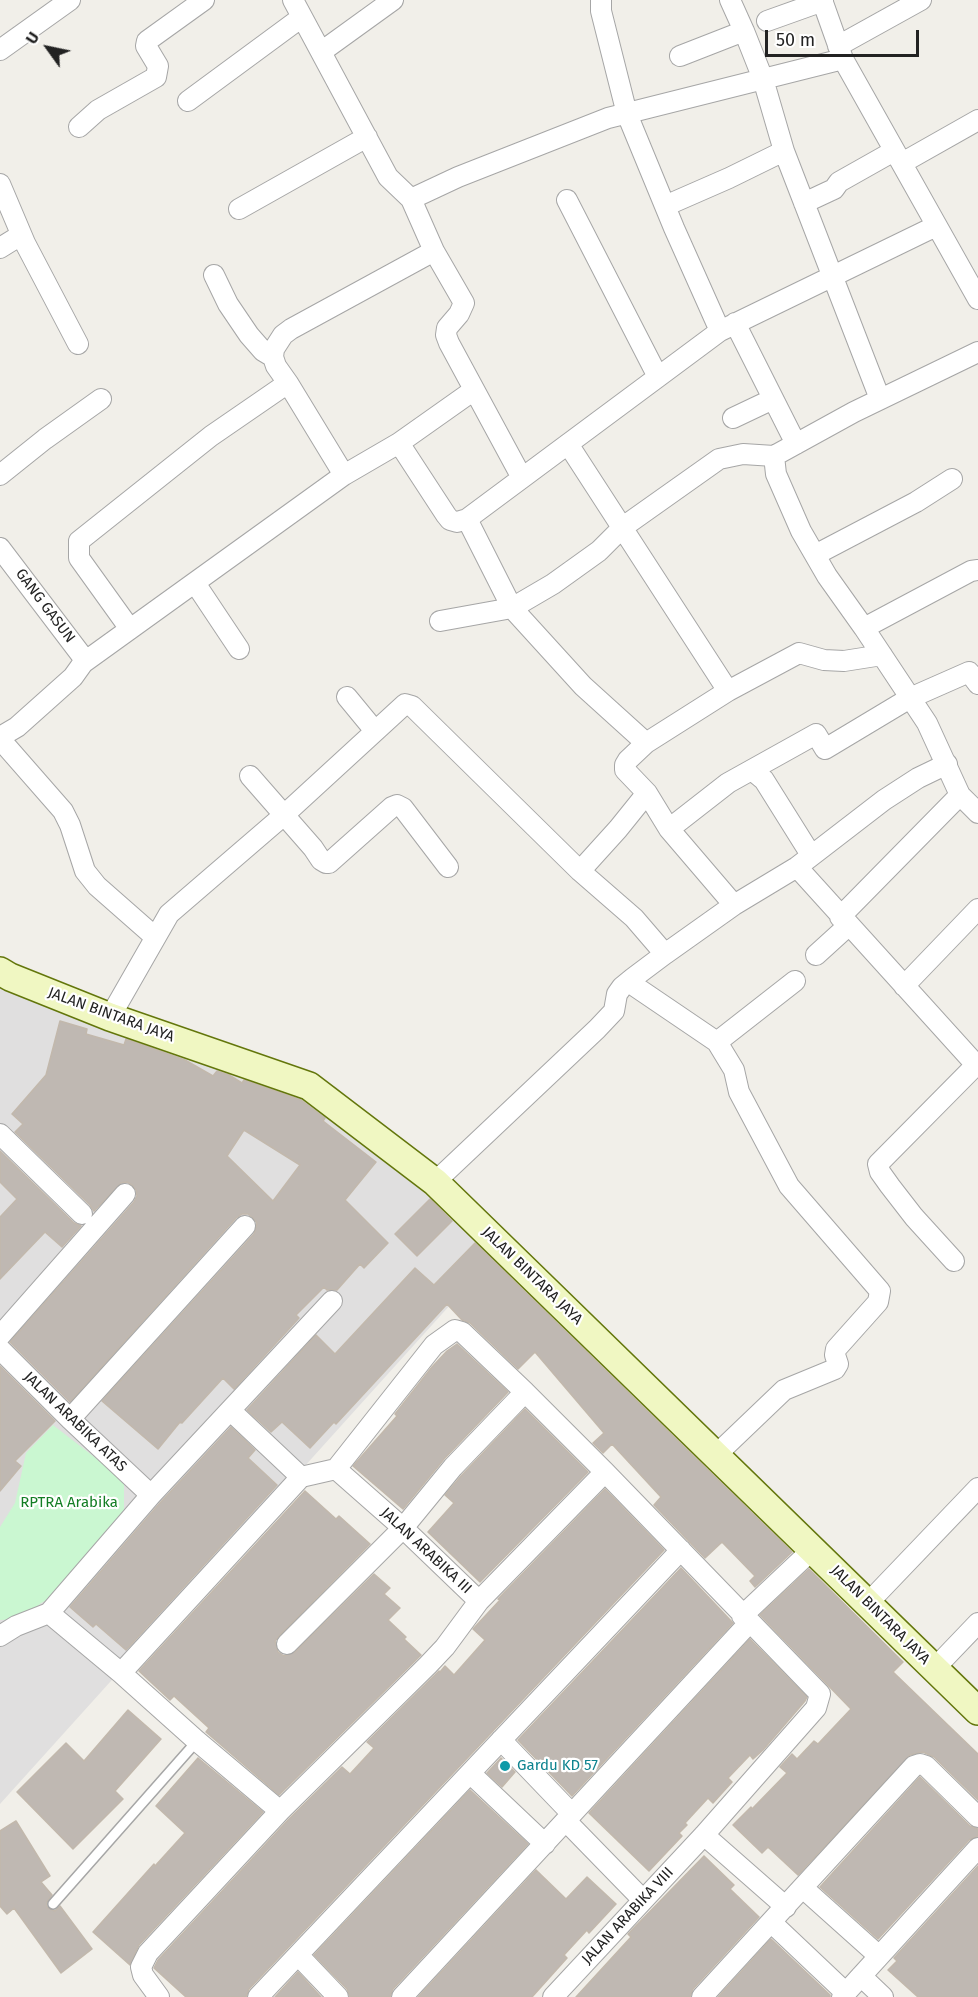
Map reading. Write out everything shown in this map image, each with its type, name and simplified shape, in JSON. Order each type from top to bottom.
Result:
[{"type":"street","points":[[0,50],[70,0]]},
{"type":"street","points":[[79,127],[98,110],[156,77],[158,66],[146,46],[147,41],[204,0]]},
{"type":"street","points":[[321,52],[393,0]]},
{"type":"street","points":[[601,0],[601,11],[627,114],[665,206],[728,327],[773,399],[796,444]]},
{"type":"street","points":[[730,0],[763,79],[784,151],[880,399]]},
{"type":"street","points":[[411,200],[458,177],[608,118],[763,79],[840,52],[921,0]]},
{"type":"street","points":[[767,21],[823,1],[840,52],[936,226],[972,275],[978,299]]},
{"type":"street","points":[[188,101],[298,8],[388,177],[411,200],[434,251],[464,303],[459,314],[447,328],[446,335],[522,478]]},
{"type":"street","points":[[680,56],[744,31]]},
{"type":"street","points":[[804,203],[834,189],[838,182],[978,120]]},
{"type":"street","points":[[239,209],[366,137]]},
{"type":"street","points":[[665,206],[784,151]]},
{"type":"street","points":[[0,184],[21,235],[78,344]]},
{"type":"street","points":[[567,200],[658,377]]},
{"type":"street","points":[[399,443],[450,520],[457,522],[467,519],[728,327],[936,226]]},
{"type":"street","points":[[0,248],[21,235]]},
{"type":"street","points":[[345,475],[276,366],[273,357],[277,342],[291,329],[434,251]]},
{"type":"street","points":[[214,275],[228,304],[249,335],[263,351],[273,357]]},
{"type":"street","points":[[440,621],[512,608],[553,584],[599,551],[623,527],[719,459],[743,454],[774,456],[880,399],[978,352]]},
{"type":"street","points":[[130,630],[79,558],[79,541],[211,436],[288,383]]},
{"type":"street","points":[[155,937],[103,891],[85,871],[63,811],[0,738],[65,684],[79,671],[83,663],[345,475],[399,443],[474,390]]},
{"type":"street","points":[[0,475],[101,399]]},
{"type":"street","points":[[733,418],[773,399]]},
{"type":"street","points":[[568,444],[728,691]]},
{"type":"street","points":[[774,456],[776,474],[801,531],[827,576],[927,723],[960,795],[978,813]]},
{"type":"street","points":[[815,555],[916,502],[952,480]]},
{"type":"street","points":[[467,519],[512,608],[583,686],[646,744]]},
{"type":"street","name":"GANG GASUN","points":[[0,548],[82,656],[83,663]]},
{"type":"street","points":[[864,628],[978,570]]},
{"type":"street","points":[[195,583],[239,649]]},
{"type":"street","points":[[734,906],[669,829],[646,794],[625,770],[625,765],[646,744],[728,691],[800,653],[824,660],[844,661],[882,655]]},
{"type":"street","points":[[669,829],[728,783],[816,734],[825,749],[910,698],[975,673]]},
{"type":"street","points":[[347,697],[375,731]]},
{"type":"street","points":[[110,1017],[169,914],[405,704],[412,706],[580,871],[634,918],[665,954]]},
{"type":"street","points":[[435,1182],[597,1029],[614,1011],[617,994],[633,978],[734,906],[804,861],[884,800],[918,778],[947,764]]},
{"type":"street","points":[[752,770],[764,780],[804,861],[844,921],[904,986],[975,1057],[879,1164],[880,1172],[890,1186],[914,1217],[954,1261]]},
{"type":"street","points":[[250,776],[326,863],[329,863],[392,807],[400,806],[448,867]]},
{"type":"street","points":[[580,871],[646,794]]},
{"type":"street","points":[[816,955],[844,921],[960,795]]},
{"type":"street","points":[[904,986],[978,909]]},
{"type":"street","name":"JALAN BINTARA JAYA","points":[[0,970],[10,977],[110,1017],[309,1086],[435,1182],[978,1711]]},
{"type":"street","points":[[633,978],[633,985],[717,1042],[733,1067],[739,1092],[789,1186],[880,1292],[878,1302],[836,1349],[838,1364],[834,1369],[784,1390],[716,1455]]},
{"type":"street","points":[[717,1042],[795,981]]},
{"type":"street","points":[[0,1134],[82,1214]]},
{"type":"street","points":[[0,1336],[125,1194]]},
{"type":"street","points":[[70,1419],[245,1226]]},
{"type":"street","points":[[0,1636],[16,1626],[49,1613],[151,1495],[332,1301]]},
{"type":"street","points":[[121,1673],[301,1477],[336,1469],[434,1345],[455,1330],[462,1332],[525,1392],[746,1619]]},
{"type":"street","name":"JALAN ARABIKA ATAS","points":[[0,1349],[151,1495]]},
{"type":"street","points":[[287,1644],[403,1528],[453,1467],[525,1392]]},
{"type":"street","points":[[231,1411],[301,1477]]},
{"type":"street","name":"JALAN ARABIKA III","points":[[159,1997],[143,1975],[141,1967],[148,1953],[280,1811],[445,1647],[478,1600],[403,1528],[336,1469]]},
{"type":"street","points":[[478,1600],[605,1472]]},
{"type":"street","points":[[868,1603],[976,1495]]},
{"type":"street","points":[[402,1997],[545,1844],[746,1619],[813,1549]]},
{"type":"street","points":[[258,1997],[681,1550]]},
{"type":"street","points":[[49,1613],[280,1811]]},
{"type":"street","name":"JALAN ARABIKA VIII","points":[[553,1997],[704,1835],[816,1708],[820,1694],[746,1619]]},
{"type":"street","points":[[934,1669],[978,1623]]},
{"type":"street","points":[[501,1740],[643,1900]]},
{"type":"street","points":[[702,1997],[914,1766],[920,1764],[926,1766],[978,1817]]},
{"type":"street","points":[[470,1773],[545,1844]]},
{"type":"street","points":[[704,1835],[786,1907]]},
{"type":"street","points":[[772,1923],[844,1995],[978,1848]]},
{"type":"street","points":[[803,1888],[879,1956]]},
{"type":"street","points":[[298,1955],[338,1997]]},
{"type":"street","points":[[861,1976],[883,1997]]},
{"type":"lane","points":[[53,1904],[197,1741]]},
{"type":"shaded area","points":[[0,968],[336,1087],[506,1243],[0,1804]]},
{"type":"green space","name":"RPTRA Arabika","points":[[53,1425],[124,1480],[124,1520],[64,1592],[41,1603],[25,1619],[0,1620],[0,1527],[15,1503],[26,1453]]},
{"type":"building","points":[[60,1021],[87,1029],[86,1034],[124,1045],[126,1039],[185,1060],[213,1076],[217,1071],[242,1083],[244,1080],[301,1100],[325,1118],[323,1121],[376,1162],[345,1200],[388,1243],[364,1268],[360,1264],[337,1290],[327,1290],[324,1287],[296,1315],[299,1318],[234,1389],[223,1378],[182,1423],[180,1422],[158,1449],[102,1401],[254,1234],[257,1223],[248,1214],[242,1214],[236,1218],[70,1402],[10,1342],[137,1196],[132,1185],[127,1182],[121,1183],[94,1211],[15,1132],[23,1124],[12,1114],[46,1075]],"holes":[[[244,1130],[300,1165],[273,1201],[227,1156]]]},
{"type":"building","points":[[0,1151],[74,1223],[81,1226],[62,1247],[45,1232],[0,1279],[0,1217],[17,1199],[0,1182]]},
{"type":"building","points":[[430,1199],[452,1221],[417,1256],[395,1234]]},
{"type":"building","points":[[475,1243],[792,1552],[755,1587],[750,1581],[755,1576],[722,1542],[705,1558],[654,1505],[661,1497],[612,1444],[603,1453],[593,1443],[604,1433],[535,1352],[518,1369],[447,1304],[336,1424],[334,1422],[310,1448],[282,1422],[271,1432],[247,1410],[316,1335],[335,1354],[415,1268],[434,1285]]},
{"type":"building","points":[[457,1344],[508,1392],[444,1459],[403,1509],[353,1466],[397,1416],[395,1414],[432,1367]]},
{"type":"building","points":[[0,1366],[55,1421],[15,1461],[21,1466],[0,1491]]},
{"type":"building","points":[[525,1409],[588,1472],[480,1582],[428,1532],[454,1503],[445,1495]]},
{"type":"building","points":[[231,1427],[255,1450],[248,1458],[277,1485],[126,1650],[96,1624],[93,1627],[70,1607],[160,1503]]},
{"type":"building","points":[[605,1489],[664,1550],[249,1989],[246,1997],[186,1997],[154,1968],[158,1960],[289,1819],[342,1767],[350,1774],[374,1748],[367,1742],[439,1671],[445,1666],[454,1675],[485,1640],[473,1629],[500,1600],[498,1599]]},
{"type":"building","points":[[305,1491],[336,1519],[339,1516],[370,1544],[279,1636],[275,1641],[278,1652],[284,1656],[295,1652],[374,1574],[390,1588],[384,1594],[400,1608],[388,1620],[421,1655],[279,1795],[206,1732],[209,1728],[174,1696],[170,1700],[139,1671]]},
{"type":"building","points":[[681,1568],[733,1623],[572,1796],[518,1740]]},
{"type":"building","points":[[809,1569],[903,1662],[893,1672],[978,1754],[978,1800],[934,1757],[923,1752],[910,1755],[798,1875],[768,1847],[762,1853],[733,1825],[787,1773],[780,1767],[792,1754],[797,1759],[814,1741],[818,1744],[851,1709],[760,1615]]},
{"type":"building","points":[[750,1639],[807,1697],[763,1750],[753,1759],[750,1755],[728,1778],[732,1782],[713,1803],[708,1798],[685,1823],[687,1825],[679,1833],[682,1836],[649,1871],[589,1813]]},
{"type":"building","points":[[128,1710],[161,1739],[115,1791],[123,1799],[73,1849],[17,1792],[66,1743],[84,1761]]},
{"type":"building","points":[[198,1758],[263,1812],[139,1945],[130,1965],[93,1932],[185,1833],[156,1806]]},
{"type":"building","points":[[501,1758],[515,1772],[502,1787],[487,1773]]},
{"type":"building","points":[[920,1777],[970,1826],[978,1829],[978,1836],[969,1840],[878,1939],[820,1887]]},
{"type":"building","points":[[470,1790],[528,1844],[393,1989],[390,1997],[350,1997],[347,1989],[314,1955]]},
{"type":"building","points":[[16,1821],[50,1876],[41,1882],[52,1895],[47,1902],[47,1907],[55,1911],[60,1906],[92,1949],[61,1973],[14,1908],[7,1914],[0,1906],[0,1831]]},
{"type":"building","points":[[704,1856],[734,1885],[730,1889],[759,1917],[693,1989],[690,1997],[576,1997],[631,1937],[628,1934]]},
{"type":"building","points":[[978,1866],[978,1997],[918,1997],[888,1970],[897,1961],[894,1958]]},
{"type":"building","points":[[536,1870],[566,1899],[587,1877],[616,1904],[564,1955],[567,1958],[532,1997],[418,1997]]},
{"type":"building","points":[[771,1939],[830,1995],[830,1997],[718,1997]]},
{"type":"building","points":[[298,1972],[321,1997],[275,1997]]},
{"type":"place","name":"Gardu KD 57","points":[[505,1766]]}]
